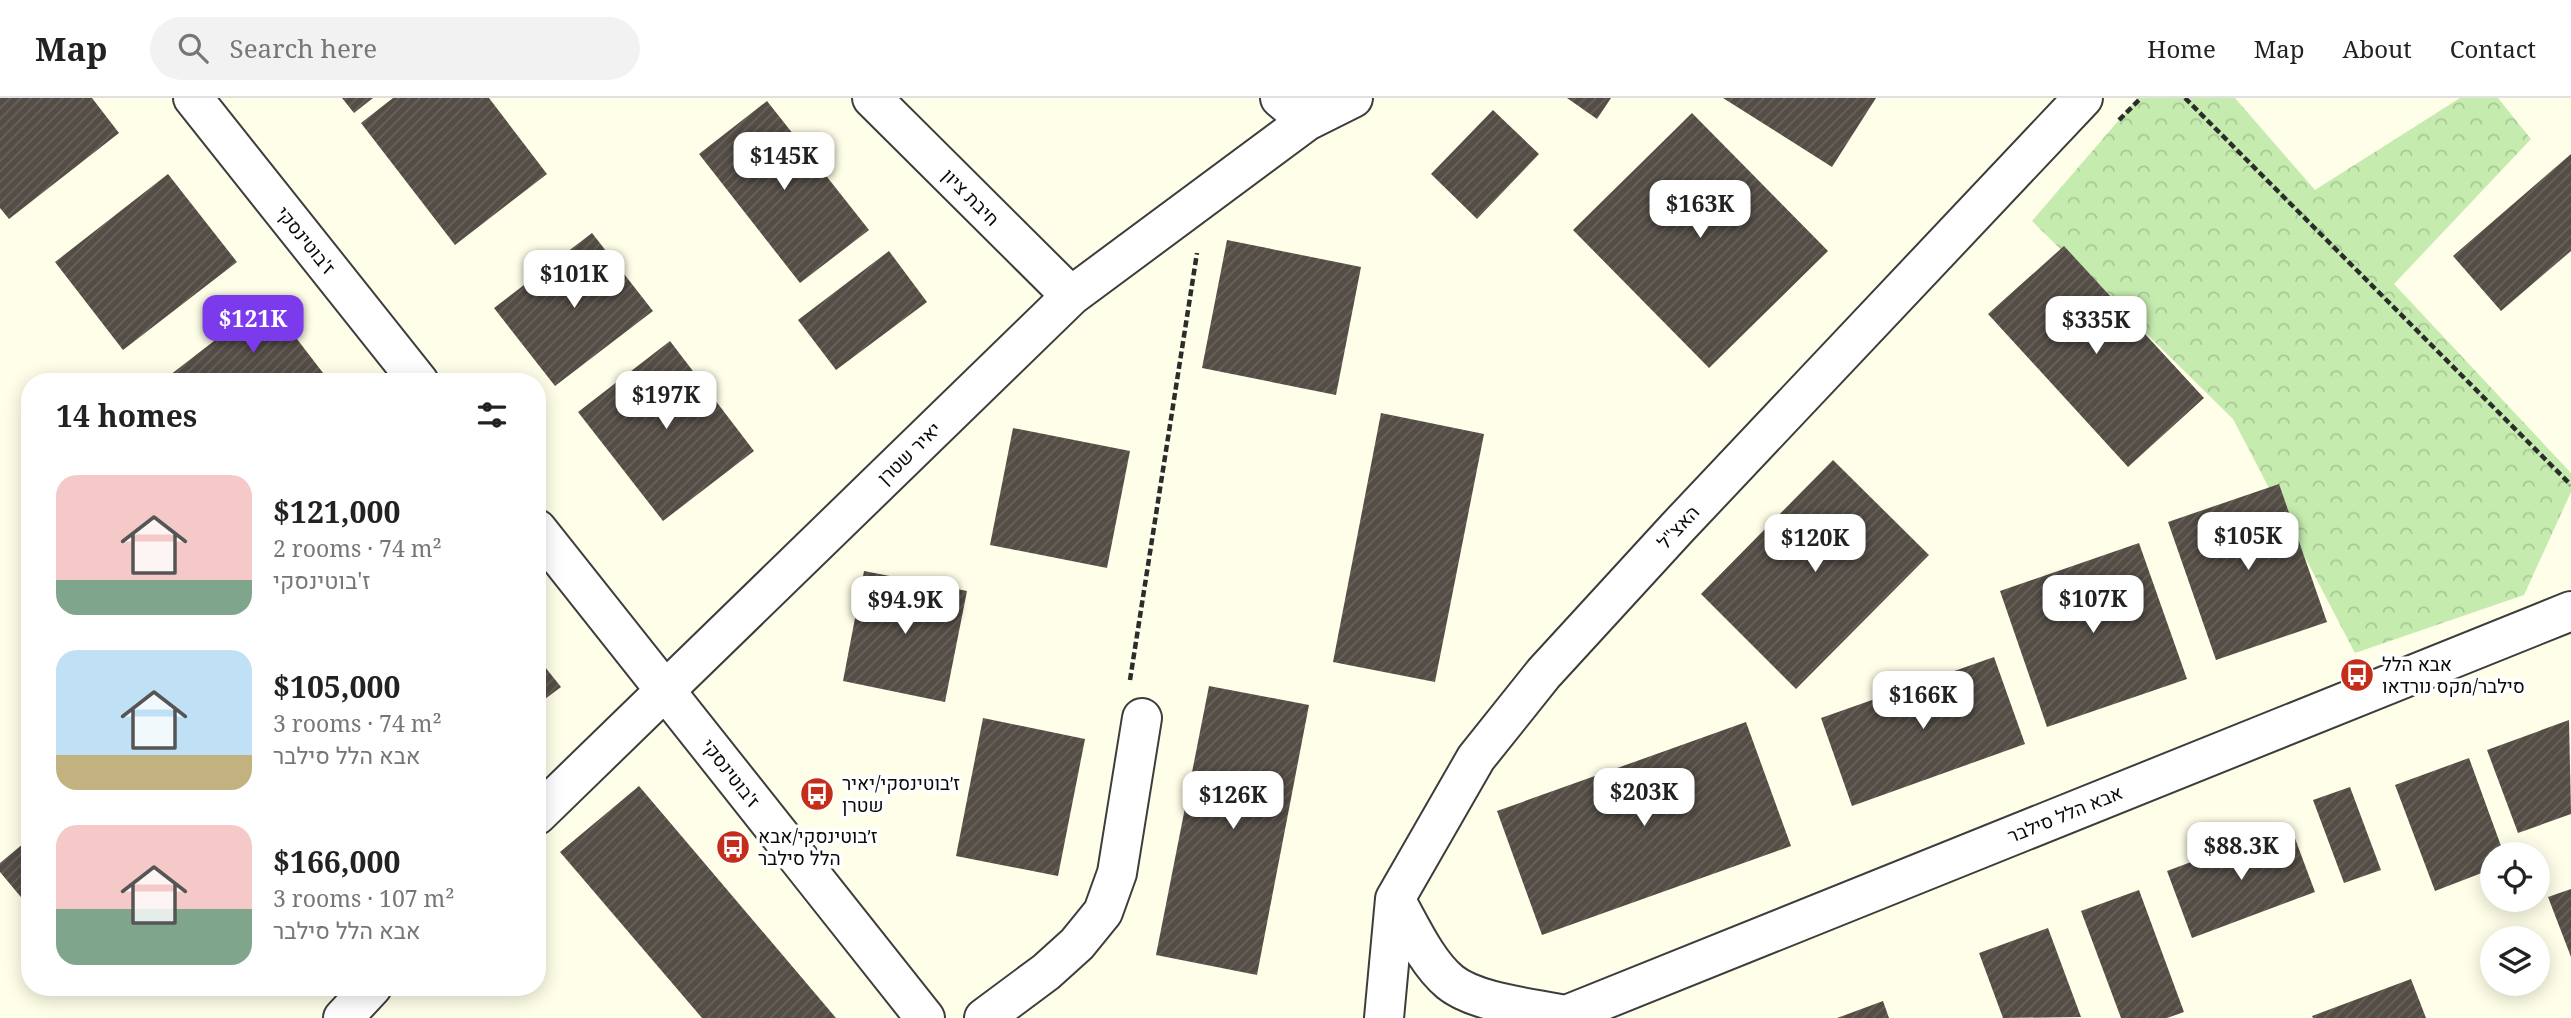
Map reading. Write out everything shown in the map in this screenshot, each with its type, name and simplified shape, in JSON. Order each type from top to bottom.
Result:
[{"type":"street","name":"ז'בוטינסקי","points":[[193,98],[412,373]]},
{"type":"street","name":"חיבת ציון","points":[[872,98],[1071,296]]},
{"type":"street","name":"יאיר שטרן","points":[[546,806],[1071,296],[1206,195],[1294,109],[1353,98]]},
{"type":"street","name":"האצ\"ל","points":[[1384,1018],[1395,900],[1476,758],[1544,673],[1676,528],[2083,98]]},
{"type":"street","name":"ז'בוטינסקי","points":[[546,540],[925,1018]]},
{"type":"street","name":"אבא הלל סילבר","points":[[1562,1017],[2571,611]]},
{"type":"street","points":[[984,1018],[1046,972],[1077,943],[1103,912],[1117,873],[1142,718]]},
{"type":"street","points":[[1395,900],[1428,955],[1450,982],[1487,998],[1562,1017]]},
{"type":"street","points":[[343,1018],[364,996]]},
{"type":"path","points":[[2185,98],[2571,485]]},
{"type":"path","points":[[1142,718],[1124,715],[1206,195]]},
{"type":"green space","points":[[2138,98],[2235,98],[2315,190],[2460,98],[2498,98],[2531,139],[2394,284],[2571,473],[2571,492],[2524,595],[2355,653],[2233,419],[2032,221]]},
{"type":"building","points":[[0,98],[92,98],[119,133],[9,219],[0,208]]},
{"type":"building","points":[[342,98],[373,98],[354,113]]},
{"type":"building","points":[[393,98],[489,98],[547,174],[455,245],[361,123]]},
{"type":"building","points":[[1567,98],[1611,98],[1597,119]]},
{"type":"building","points":[[1723,98],[1876,98],[1832,167]]},
{"type":"building","points":[[767,101],[869,230],[800,283],[699,154]]},
{"type":"building","points":[[1493,110],[1539,154],[1477,219],[1431,174]]},
{"type":"building","points":[[1692,113],[1828,251],[1709,368],[1573,230]]},
{"type":"building","points":[[2571,154],[2571,251],[2501,311],[2453,256]]},
{"type":"building","points":[[168,174],[237,262],[123,350],[55,262]]},
{"type":"building","points":[[592,233],[653,311],[555,386],[494,308]]},
{"type":"building","points":[[1227,240],[1361,267],[1336,395],[1202,368]]},
{"type":"building","points":[[2064,246],[2204,398],[2128,467],[1988,314]]},
{"type":"building","points":[[889,251],[927,302],[836,370],[798,320]]},
{"type":"building","points":[[267,300],[323,373],[173,373]]},
{"type":"building","points":[[670,341],[754,451],[663,521],[578,412]]},
{"type":"building","points":[[1381,413],[1484,434],[1435,682],[1333,662]]},
{"type":"building","points":[[1013,428],[1130,451],[1107,568],[990,545]]},
{"type":"building","points":[[1833,460],[1929,555],[1796,689],[1701,594]]},
{"type":"building","points":[[2279,484],[2327,622],[2216,660],[2168,522]]},
{"type":"building","points":[[2139,543],[2187,679],[2047,727],[2000,591]]},
{"type":"building","points":[[864,571],[967,591],[945,702],[843,681]]},
{"type":"building","points":[[1994,657],[2025,744],[1852,806],[1821,718]]},
{"type":"building","points":[[546,668],[561,687],[546,698]]},
{"type":"building","points":[[1209,686],[1309,705],[1257,975],[1156,955]]},
{"type":"building","points":[[983,718],[1085,739],[1058,876],[956,856]]},
{"type":"building","points":[[2569,720],[2571,814],[2518,833],[2487,750]]},
{"type":"building","points":[[1746,722],[1791,846],[1542,935],[1497,811]]},
{"type":"building","points":[[2469,758],[2500,842],[2480,842],[2480,874],[2435,891],[2395,785]]},
{"type":"building","points":[[639,786],[836,1018],[702,1018],[560,852]]},
{"type":"building","points":[[2350,787],[2381,870],[2344,883],[2313,800]]},
{"type":"building","points":[[2290,825],[2315,892],[2192,938],[2167,871]]},
{"type":"building","points":[[21,846],[21,897],[0,872],[0,863]]},
{"type":"building","points":[[2571,889],[2571,957],[2550,902],[2550,896]]},
{"type":"building","points":[[2139,890],[2184,1012],[2167,1018],[2121,1018],[2081,911]]},
{"type":"building","points":[[2048,928],[2081,1017],[2003,1018],[1979,953]]},
{"type":"building","points":[[2411,979],[2426,1018],[2312,1016]]},
{"type":"building","points":[[1883,1001],[1889,1018],[1837,1018]]},
{"type":"place","name":"אבא הלל סילבר/מקס נורדאו","points":[[2357,675]]},
{"type":"place","name":"ז׳בוטינסקי/יאיר שטרן","points":[[817,794]]},
{"type":"place","name":"ז׳בוטינסקי/אבא הלל סילבר","points":[[733,847]]}]
